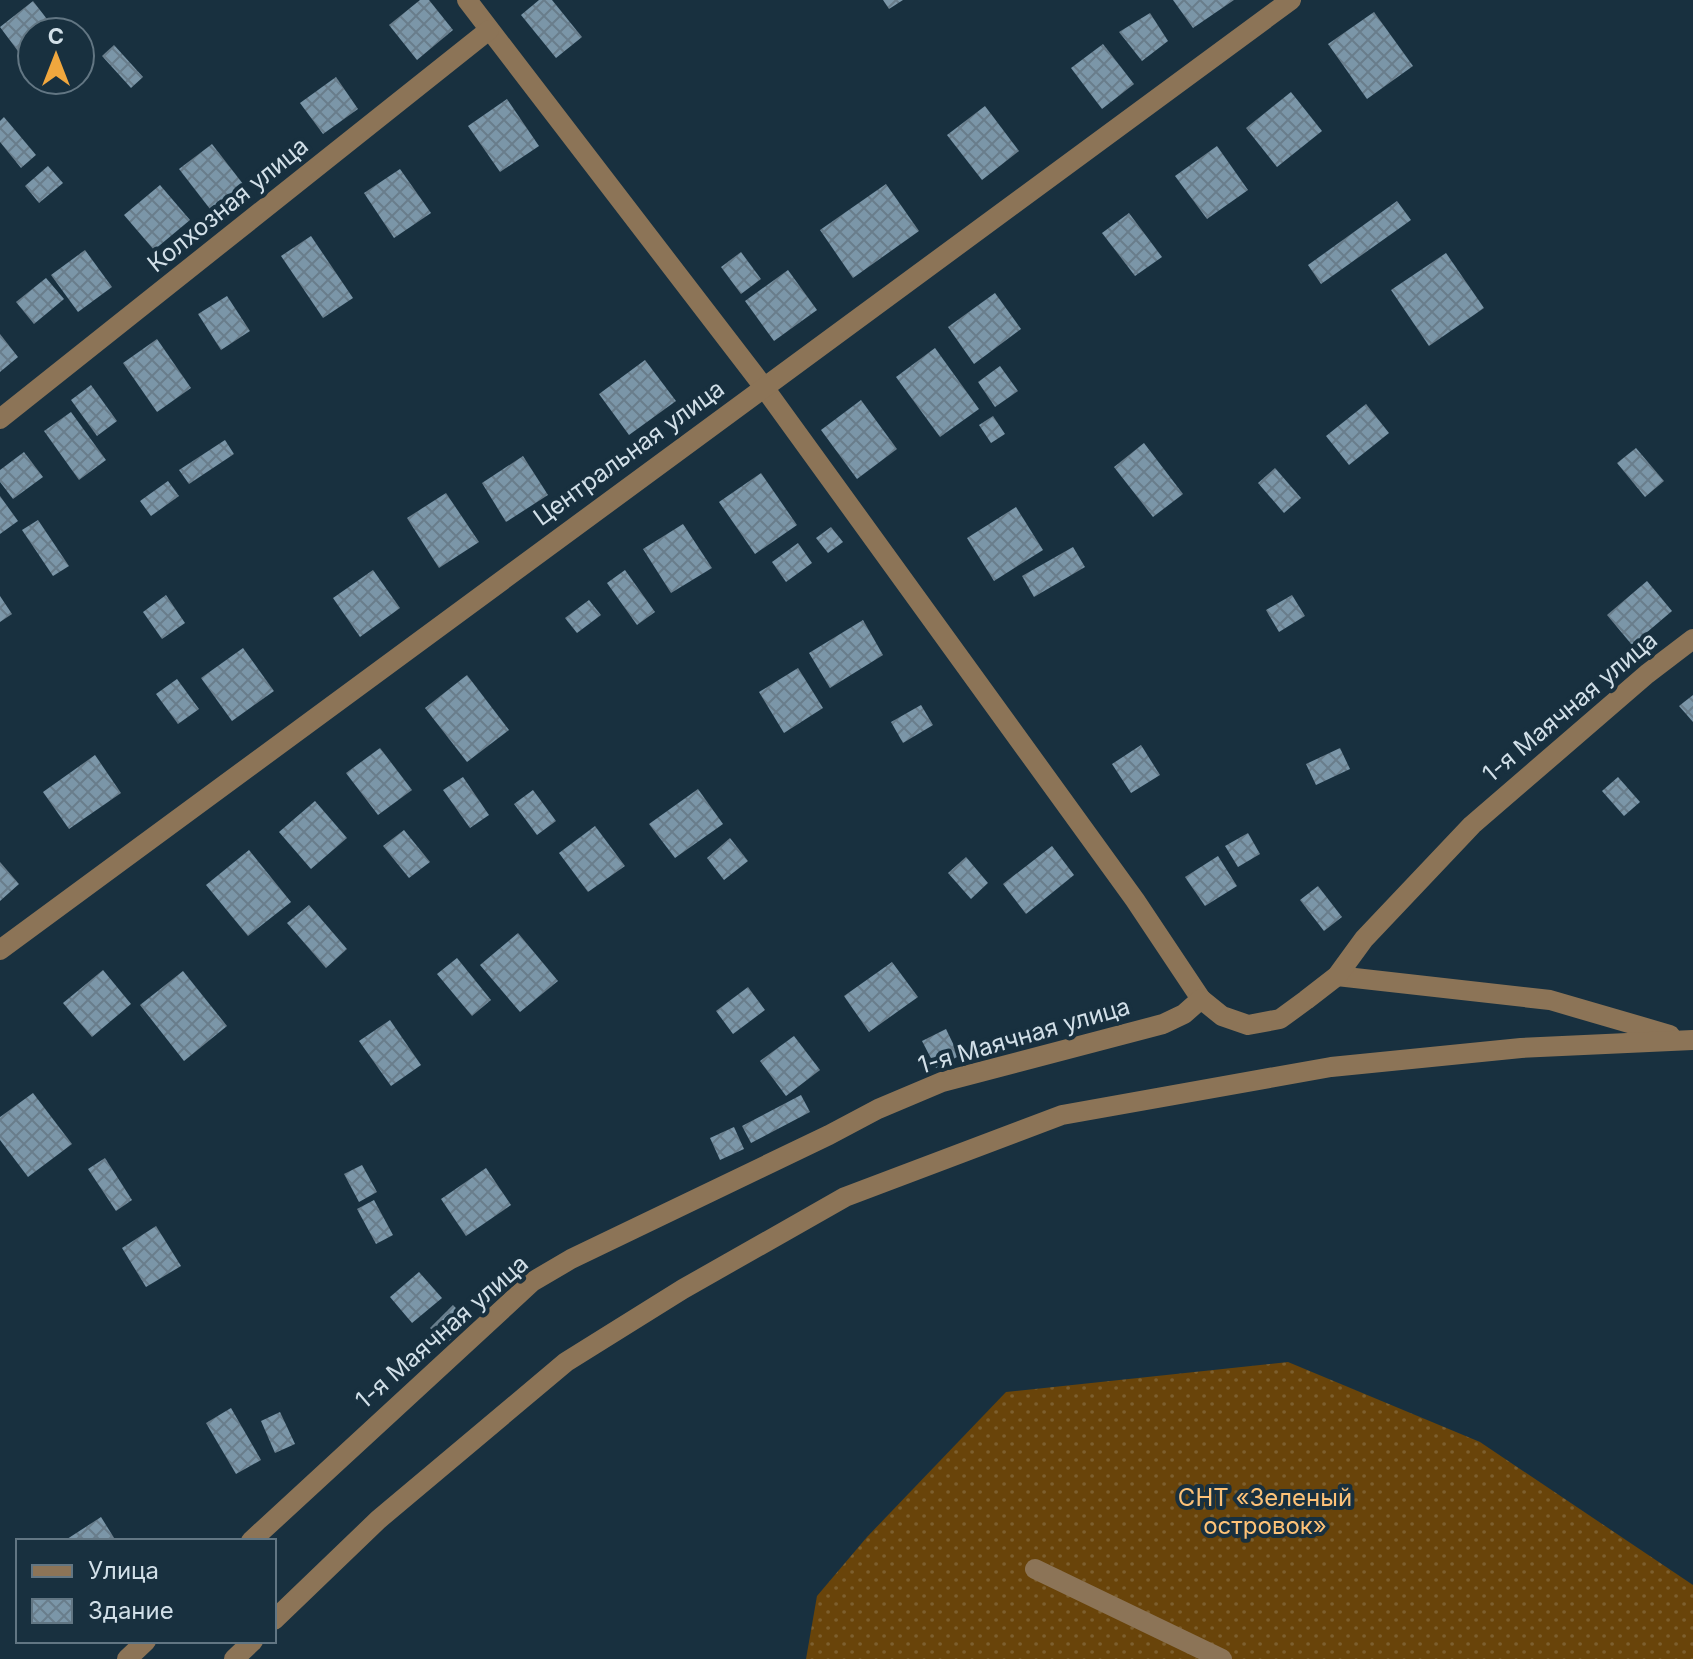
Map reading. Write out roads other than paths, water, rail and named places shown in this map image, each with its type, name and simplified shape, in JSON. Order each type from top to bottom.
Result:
[{"type":"street","points":[[467,0],[763,386],[1135,900],[1201,999]]},
{"type":"street","name":"Центральная улица","points":[[0,950],[1291,0]]},
{"type":"street","name":"Колхозная улица","points":[[0,419],[489,30]]},
{"type":"street","name":"1-я Маячная улица","points":[[253,1539],[521,1293],[571,1259],[878,1109],[942,1082],[1163,1024],[1184,1014],[1201,999],[1222,1016],[1248,1025],[1280,1019],[1337,976],[1364,939],[1472,825],[1647,674],[1693,639]]},
{"type":"street","points":[[1337,976],[1550,1000],[1691,1042]]},
{"type":"street","points":[[276,1618],[378,1520],[566,1362],[683,1289],[845,1197],[1062,1115],[1331,1067],[1521,1048],[1691,1042]]},
{"type":"street","points":[[1035,1569],[1222,1659]]},
{"type":"street","points":[[127,1659],[144,1643]]},
{"type":"street","points":[[234,1659],[251,1643]]},
{"type":"park label","name":"СНТ «Зеленый островок»","points":[[1265,1512]]}]
